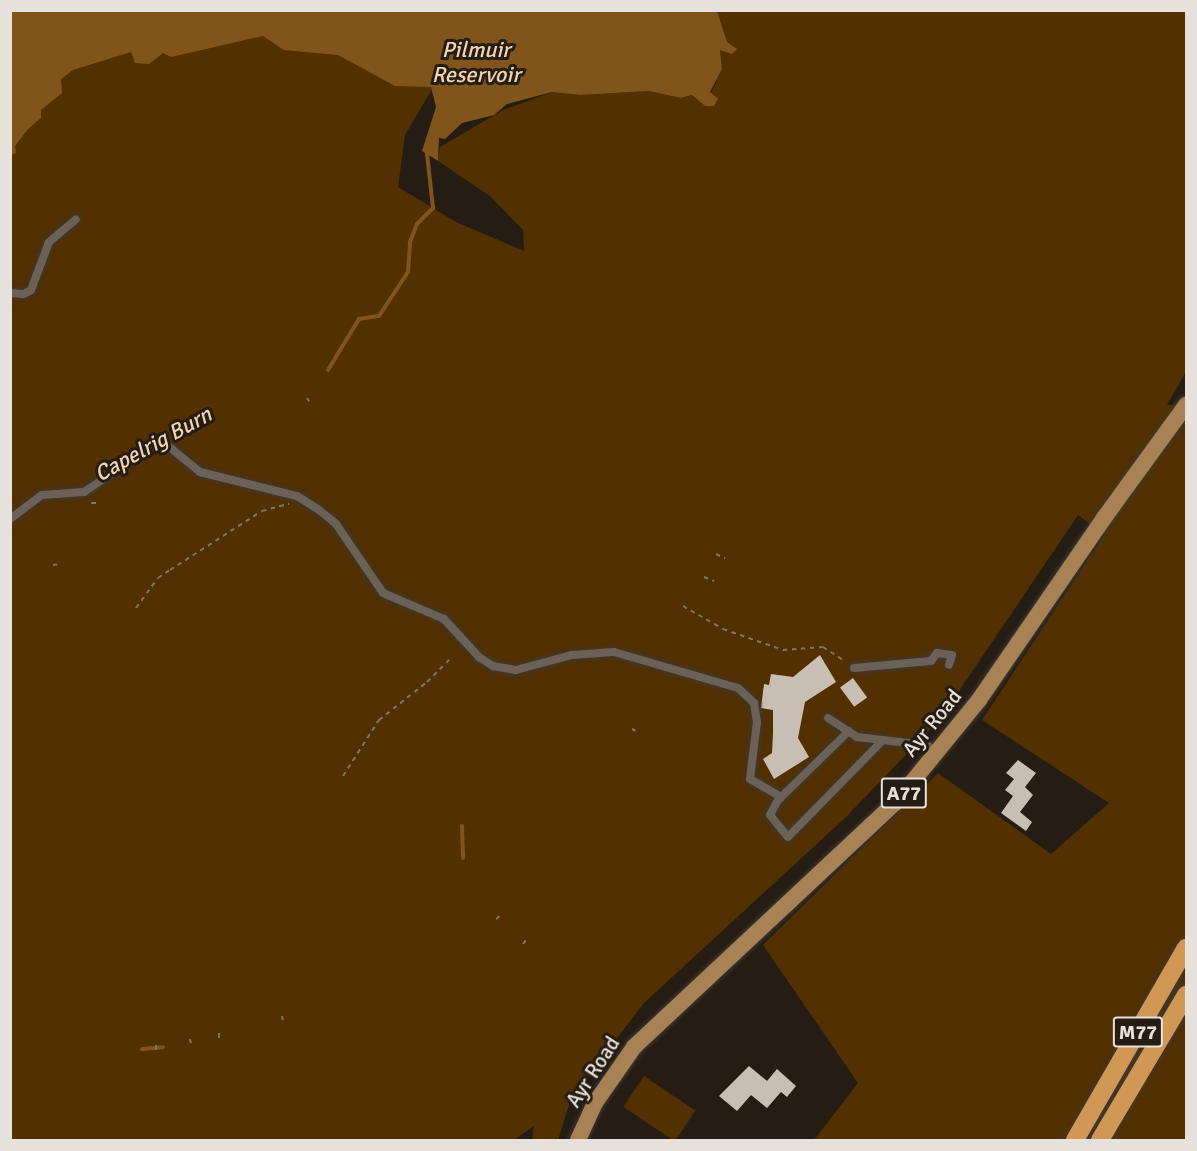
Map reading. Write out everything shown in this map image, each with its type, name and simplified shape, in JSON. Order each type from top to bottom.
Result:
[{"type":"highway","name":"M77","points":[[1075,1140],[1186,948]]},
{"type":"highway","name":"M77","points":[[1100,1140],[1186,995]]},
{"type":"main road","name":"Ayr Road","points":[[578,1140],[595,1103],[634,1047],[896,803],[979,700],[1104,518],[1186,405]]},
{"type":"lane","points":[[10,293],[24,294],[31,290],[49,242],[76,219]]},
{"type":"lane","points":[[10,519],[42,495],[84,492],[98,486],[156,444],[176,451],[200,472],[303,500],[336,524],[383,593],[444,619],[479,657],[493,666],[516,670],[572,655],[614,652],[738,688],[754,703],[757,722],[750,779],[781,796]]},
{"type":"lane","points":[[851,666],[931,661],[937,653],[952,655],[949,665]]},
{"type":"lane","points":[[828,718],[849,732],[881,742],[926,745],[937,752]]},
{"type":"lane","points":[[849,732],[781,796],[770,815],[788,837],[881,742]]},
{"type":"path","points":[[136,608],[158,578],[170,570],[262,511],[303,500]]},
{"type":"path","points":[[91,503],[96,503]]},
{"type":"path","points":[[717,555],[724,558]]},
{"type":"path","points":[[705,577],[712,581]]},
{"type":"path","points":[[683,606],[723,629],[783,650],[823,646],[851,666]]},
{"type":"path","points":[[343,776],[379,720],[448,665],[450,659]]},
{"type":"path","points":[[632,729],[636,731]]},
{"type":"path","points":[[496,919],[500,916]]},
{"type":"path","points":[[523,944],[526,940]]},
{"type":"path","points":[[282,1016],[283,1021]]},
{"type":"path","points":[[219,1033],[219,1038]]},
{"type":"path","points":[[190,1039],[191,1044]]},
{"type":"path","points":[[156,1045],[156,1050]]},
{"type":"shaded area","points":[[11,11],[478,11],[405,135],[398,187],[456,222],[524,251],[523,230],[490,196],[438,161],[440,147],[503,110],[552,92],[580,95],[649,91],[681,98],[692,95],[705,106],[722,69],[720,50],[727,43],[717,11],[1186,11],[1186,372],[1167,405],[1186,405],[1186,1140],[814,1140],[858,1083],[763,945],[938,773],[1051,854],[1109,803],[982,720],[1104,535],[1078,515],[940,719],[845,818],[644,1003],[571,1098],[558,1140],[532,1140],[534,1126],[514,1140],[11,1140]]},
{"type":"shaded area","points":[[644,1076],[695,1111],[676,1140],[673,1140],[623,1107]]},
{"type":"water","name":"Pilmuir Reservoir","points":[[11,10],[717,11],[727,42],[737,49],[732,54],[720,50],[722,69],[710,92],[718,99],[714,106],[705,106],[692,95],[681,98],[649,91],[580,95],[552,92],[507,104],[494,115],[462,123],[445,139],[439,138],[438,161],[422,151],[436,107],[431,87],[395,86],[338,55],[284,50],[263,36],[171,57],[163,53],[149,64],[135,63],[131,52],[73,70],[61,79],[62,93],[41,110],[41,118],[28,129],[15,146],[16,153],[11,155]]},
{"type":"building","points":[[820,655],[836,682],[805,702],[798,738],[809,757],[774,779],[763,759],[772,753],[773,733],[773,710],[761,708],[764,684],[769,685],[771,674],[793,677]]},
{"type":"building","points":[[853,678],[867,697],[854,707],[840,687]]},
{"type":"building","points":[[1018,760],[1036,773],[1025,787],[1033,795],[1020,812],[1032,822],[1026,831],[1001,813],[1013,796],[1005,790],[1014,779],[1006,773]]},
{"type":"building","points":[[749,1066],[767,1081],[777,1069],[796,1086],[787,1097],[781,1092],[767,1108],[751,1095],[737,1111],[719,1096]]},
{"type":"waterway","name":"Capelrig Burn","points":[[328,370],[359,319],[379,316],[408,272],[410,242],[417,224],[433,208],[427,154]]},
{"type":"waterway","points":[[462,826],[463,858]]},
{"type":"waterway","points":[[142,1049],[163,1047]]}]
